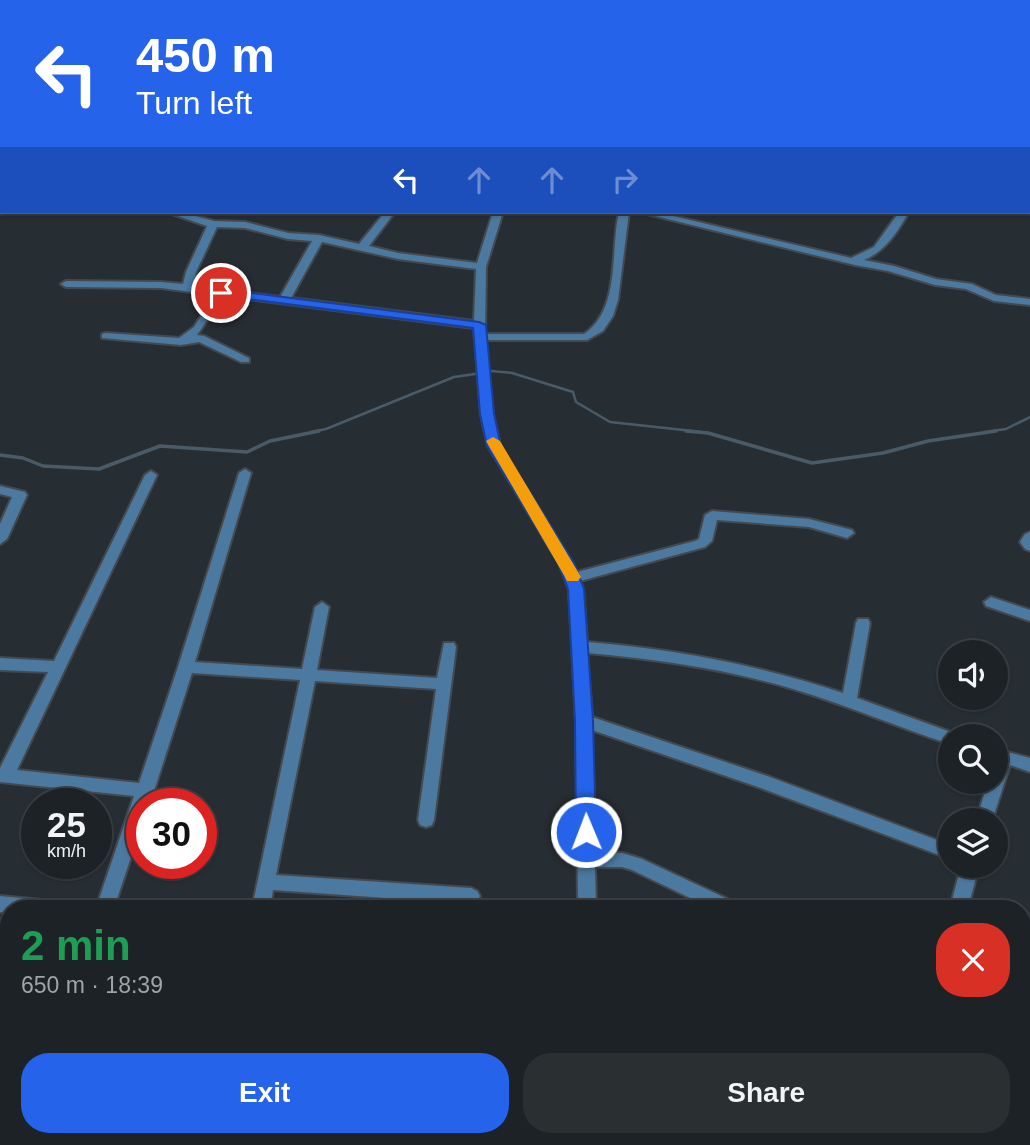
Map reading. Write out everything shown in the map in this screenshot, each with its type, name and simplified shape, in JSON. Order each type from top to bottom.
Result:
[{"type":"street","points":[[178,214],[213,224],[245,225],[288,236],[319,238],[361,249],[481,267]]},
{"type":"street","points":[[361,249],[388,214]]},
{"type":"street","points":[[497,214],[481,267],[479,331],[488,422],[494,446],[573,578],[576,589],[584,721],[587,900]]},
{"type":"street","points":[[66,284],[147,284],[187,288],[284,300],[479,331],[587,337],[594,335],[611,311],[616,284],[619,226],[623,214]]},
{"type":"street","points":[[652,214],[851,261],[871,261],[935,282],[968,286],[994,298],[1030,302]]},
{"type":"street","points":[[871,261],[903,214]]},
{"type":"street","points":[[187,288],[191,272],[213,224]]},
{"type":"street","points":[[284,300],[319,238]]},
{"type":"street","points":[[181,342],[198,328],[221,293]]},
{"type":"street","points":[[106,336],[181,342],[200,338],[245,360]]},
{"type":"street","points":[[147,788],[245,473]]},
{"type":"street","points":[[126,790],[3,775],[150,475]]},
{"type":"street","points":[[0,490],[20,495],[0,539]]},
{"type":"street","points":[[573,578],[700,544],[705,541],[712,515],[809,523],[847,533]]},
{"type":"street","points":[[1030,537],[1027,542],[1030,546]]},
{"type":"street","points":[[991,601],[1030,616]]},
{"type":"street","points":[[263,900],[322,607]]},
{"type":"street","points":[[849,702],[863,623]]},
{"type":"street","points":[[426,820],[449,647]]},
{"type":"street","points":[[580,647],[639,653],[748,671],[849,702],[938,734]]},
{"type":"street","points":[[0,664],[58,667]]},
{"type":"street","points":[[186,667],[444,684]]},
{"type":"street","points":[[584,721],[764,782],[938,847]]},
{"type":"street","points":[[1008,758],[1030,765]]},
{"type":"street","points":[[108,900],[126,849]]},
{"type":"street","points":[[587,859],[635,863],[711,900]]},
{"type":"street","points":[[961,900],[967,878]]},
{"type":"street","points":[[267,882],[471,896]]},
{"type":"waterway","points":[[491,371],[512,373],[573,392],[576,402],[610,422],[702,432]]},
{"type":"waterway","points":[[311,432],[326,429],[454,377],[475,374]]},
{"type":"waterway","points":[[985,432],[1006,429],[1030,417]]},
{"type":"waterway","points":[[0,455],[23,458],[43,466],[99,469],[160,446],[247,452],[270,441],[319,431]]},
{"type":"waterway","points":[[686,431],[708,433],[812,463],[883,453],[928,441],[996,431]]},
{"type":"slow traffic","points":[[493,441],[573,577]]},
{"type":"route","points":[[221,293],[479,325],[487,414],[494,446],[566,563],[576,589],[584,721],[586,832]]}]
